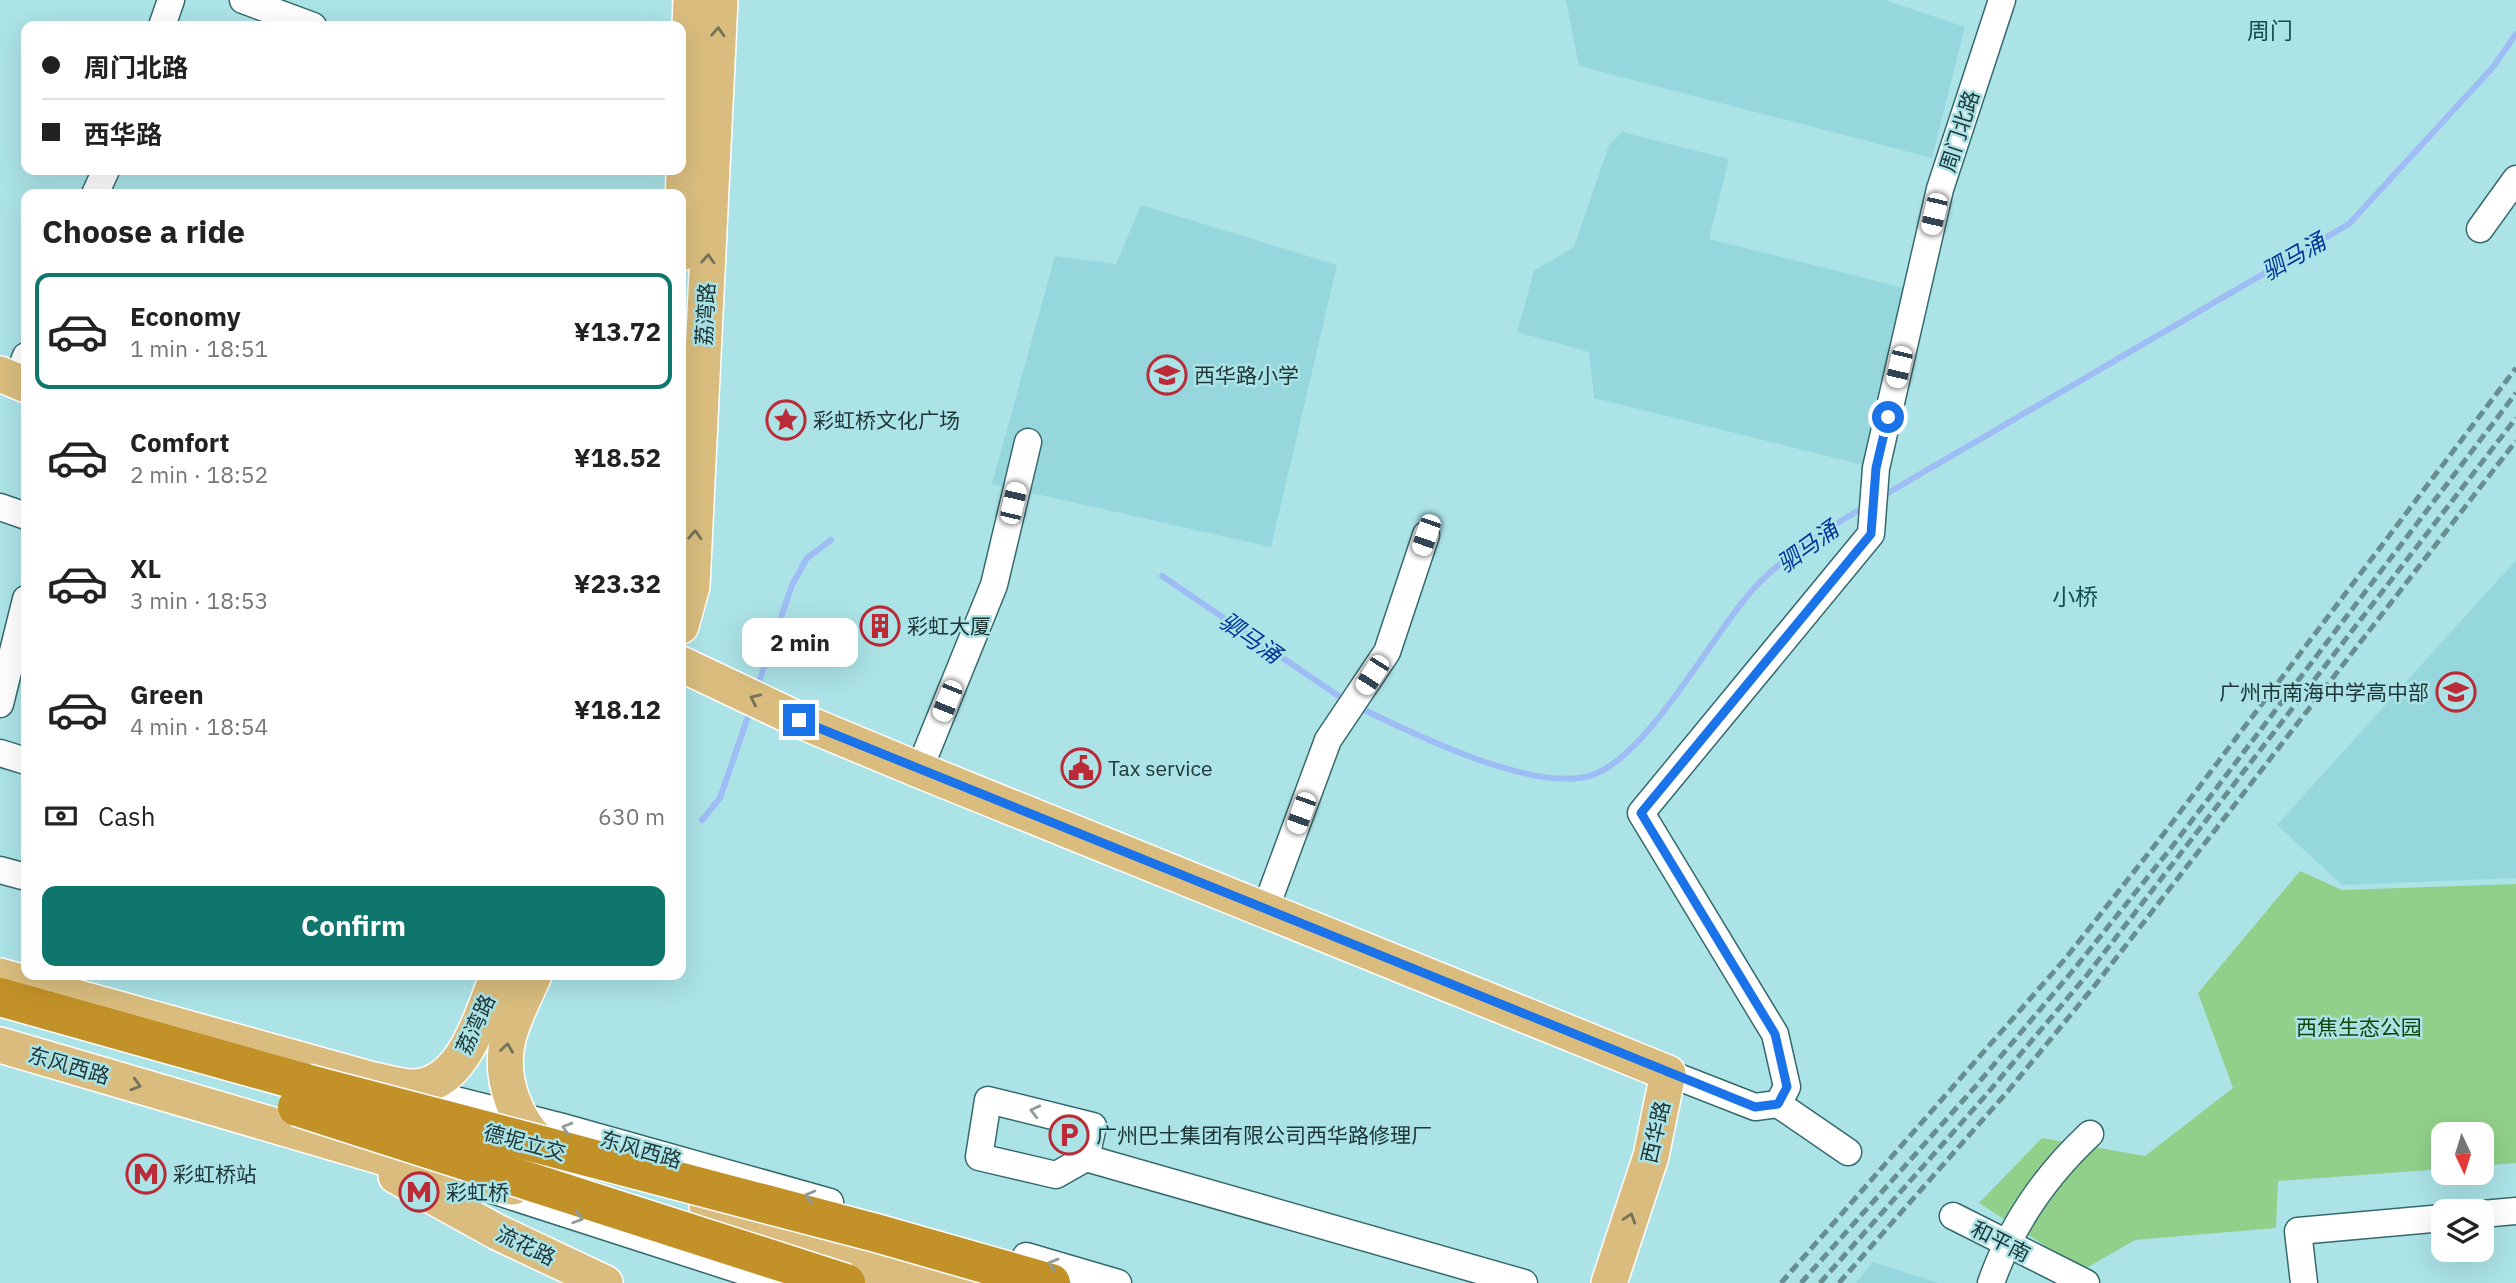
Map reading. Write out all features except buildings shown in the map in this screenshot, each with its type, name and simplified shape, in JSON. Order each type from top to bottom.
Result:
[{"type":"highway","name":"德坭立交","points":[[0,997],[330,1090],[876,1233],[1051,1283]]},
{"type":"highway","name":"德坭立交","points":[[0,1020],[297,1107],[846,1283]]},
{"type":"main road","points":[[686,108],[691,0]]},
{"type":"main road","name":"荔湾路","points":[[687,585],[720,0]]},
{"type":"main road","name":"西华路","points":[[696,671],[799,720],[919,770],[1668,1073],[1651,1156],[1609,1283]]},
{"type":"main road","name":"东风西路","points":[[0,976],[370,1079]]},
{"type":"main road","name":"荔湾路","points":[[370,1079],[414,1087],[435,1081],[451,1070],[473,1035],[496,980]]},
{"type":"main road","name":"荔湾路","points":[[517,1114],[505,1055],[509,1034],[532,980]]},
{"type":"main road","name":"东风西路","points":[[0,1045],[467,1182]]},
{"type":"main road","points":[[370,1079],[570,1164],[914,1283]]},
{"type":"main road","points":[[517,1114],[539,1144],[570,1164]]},
{"type":"main road","name":"流花路","points":[[338,1144],[497,1232],[605,1283]]},
{"type":"main road","points":[[467,1182],[609,1199],[753,1228],[970,1283]]},
{"type":"street","points":[[164,21],[171,0]]},
{"type":"street","points":[[243,0],[300,21]]},
{"type":"street","name":"周门北路","points":[[1778,1104],[1787,1087],[1775,1034],[1641,813],[1871,534],[1876,468],[1940,189],[2002,0]]},
{"type":"street","points":[[2480,229],[2516,179]]},
{"type":"street","points":[[919,770],[994,585],[1028,442]]},
{"type":"street","points":[[0,507],[21,514]]},
{"type":"street","points":[[1265,910],[1328,740],[1387,652],[1426,535]]},
{"type":"street","points":[[0,704],[21,619]]},
{"type":"street","points":[[0,753],[21,759]]},
{"type":"street","points":[[0,870],[21,876]]},
{"type":"street","points":[[1668,1073],[1755,1107],[1778,1104],[1848,1152]]},
{"type":"street","name":"东风西路","points":[[370,1079],[517,1114],[1118,1283]]},
{"type":"street","points":[[1990,1283],[2005,1244],[2058,1164],[2090,1134]]},
{"type":"street","points":[[1086,1158],[1524,1283]]},
{"type":"street","name":"东风西路","points":[[467,1182],[780,1283]]},
{"type":"street","points":[[2494,1213],[2516,1211]]},
{"type":"street","name":"和平南","points":[[1953,1216],[2086,1283]]},
{"type":"street","points":[[2304,1283],[2298,1231],[2431,1218]]},
{"type":"shaded area","points":[[1566,0],[1885,0],[1965,27],[1932,158],[1579,66]]},
{"type":"shaded area","points":[[1622,132],[1729,159],[1709,239],[1908,289],[1863,465],[1594,398],[1589,352],[1517,332],[1534,271],[1574,247],[1609,145]]},
{"type":"shaded area","name":"西华路小学","points":[[1141,205],[1337,265],[1271,547],[992,484],[1055,256],[1116,264]]},
{"type":"shaded area","name":"广州市南海中学高中部","points":[[2516,560],[2516,878],[2342,885],[2277,825]]},
{"type":"shaded area","points":[[1873,1262],[1939,1283],[1856,1283]]},
{"type":"green space","name":"西焦生态公园","points":[[2300,871],[2342,890],[2516,884],[2516,1163],[2494,1165],[2494,1122],[2431,1122],[2431,1170],[2278,1181],[2276,1228],[2135,1240],[2083,1270],[1979,1203],[2042,1138],[2145,1156],[2233,1088],[2198,993]]},
{"type":"waterway","name":"驷马涌","points":[[1881,497],[2349,224],[2494,66],[2516,34]]},
{"type":"waterway","name":"驷马涌","points":[[1358,707],[1439,744],[1504,768],[1564,779],[1589,776],[1611,765],[1634,746],[1679,691],[1741,604],[1771,571],[1823,532],[1866,506]]},
{"type":"waterway","name":"驷马涌","points":[[757,688],[792,585],[807,558],[831,540]]},
{"type":"waterway","name":"驷马涌","points":[[1162,576],[1346,701]]},
{"type":"waterway","name":"驷马涌","points":[[702,820],[720,798],[751,708]]},
{"type":"railway","points":[[1781,1283],[2065,959],[2159,840],[2516,368]]},
{"type":"railway","points":[[1801,1283],[1975,1087],[2075,968],[2171,848],[2516,393]]},
{"type":"railway","points":[[1820,1283],[1986,1095],[2087,975],[2516,418]]},
{"type":"railway","points":[[1839,1283],[2008,1091],[2096,984],[2516,441]]},
{"type":"place","name":"西华路小学","points":[[1167,375]]},
{"type":"place","name":"彩虹桥文化广场","points":[[786,420]]},
{"type":"place","name":"彩虹大厦","points":[[880,626]]},
{"type":"place","name":"广州市南海中学高中部","points":[[2456,692]]},
{"type":"place","name":"Tax service","points":[[1081,768]]},
{"type":"place","name":"广州巴士集团有限公司西华路修理厂","points":[[1069,1135]]},
{"type":"place","name":"彩虹桥站","points":[[146,1174]]},
{"type":"place","name":"彩虹桥","points":[[419,1192]]},
{"type":"district","name":"周门","points":[[2270,30]]},
{"type":"district","name":"小桥","points":[[2075,596]]},
{"type":"route","points":[[799,720],[1755,1107],[1778,1104],[1787,1087],[1775,1034],[1724,954],[1641,813],[1871,534],[1876,468],[1888,417]]}]
